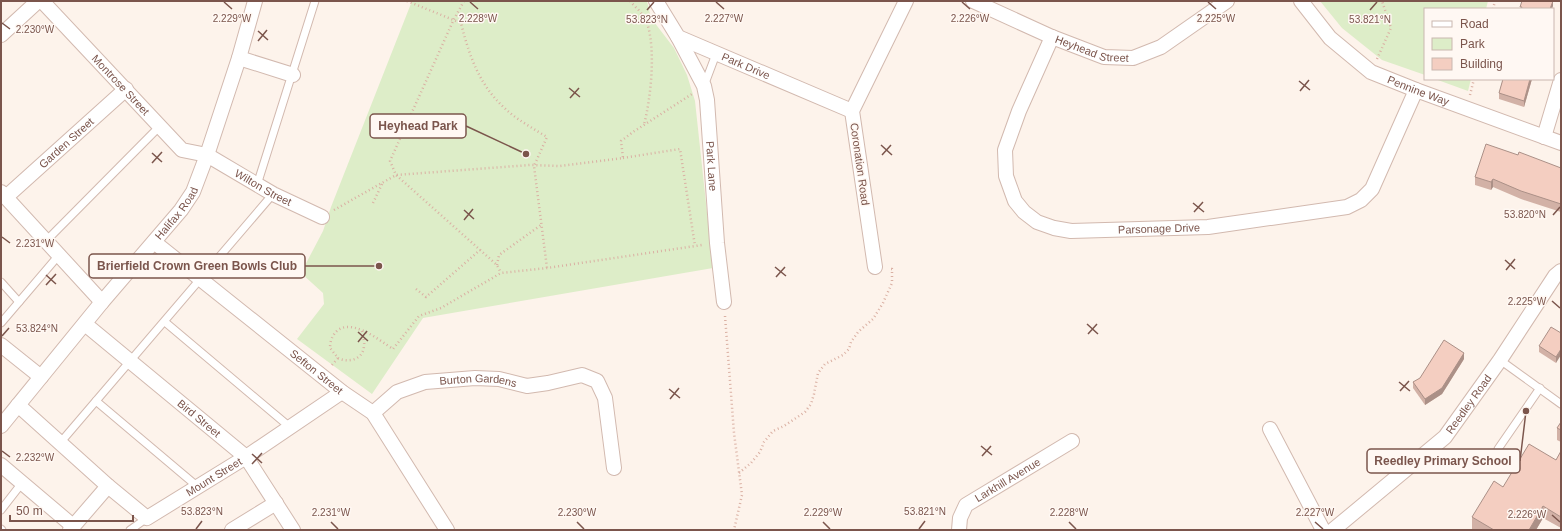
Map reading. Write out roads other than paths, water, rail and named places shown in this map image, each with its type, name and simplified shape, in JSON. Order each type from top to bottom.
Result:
[{"type":"street","points":[[1,35],[38,1]]},
{"type":"street","name":"Montrose Street","points":[[42,1],[182,150],[207,156]]},
{"type":"street","name":"Halifax Road","points":[[1,426],[102,302],[185,204],[192,192],[207,156],[239,58],[255,1]]},
{"type":"street","points":[[656,1],[678,37]]},
{"type":"street","name":"Coronation Road","points":[[875,267],[852,111],[906,1]]},
{"type":"street","name":"Heyhead Street","points":[[973,1],[1052,37],[1104,57],[1133,58],[1161,47],[1227,1]]},
{"type":"street","name":"Pennine Way","points":[[1301,1],[1330,38],[1371,72],[1561,143]]},
{"type":"street","name":"Park Drive","points":[[678,37],[852,111]]},
{"type":"street","name":"Park Lane","points":[[678,37],[704,86],[707,100],[717,243],[724,302]]},
{"type":"street","name":"Parsonage Drive","points":[[1052,37],[1019,111],[1005,150],[1006,176],[1016,201],[1037,222],[1054,228],[1071,231],[1208,227],[1347,207],[1361,200],[1372,189],[1416,90]]},
{"type":"street","points":[[239,58],[293,75]]},
{"type":"street","points":[[1544,137],[1561,80]]},
{"type":"street","name":"Garden Street","points":[[3,195],[126,89]]},
{"type":"street","name":"Wilton Street","points":[[207,156],[273,194],[322,217]]},
{"type":"street","points":[[3,195],[102,302]]},
{"type":"street","name":"Sefton Street","points":[[154,242],[342,392],[373,413],[447,530]]},
{"type":"street","name":"Reedley Road","points":[[1333,530],[1446,436],[1559,276]]},
{"type":"street","name":"Bird Street","points":[[85,324],[246,457],[293,530]]},
{"type":"street","points":[[1,345],[41,377]]},
{"type":"street","name":"Burton Gardens","points":[[373,413],[397,392],[425,382],[475,378],[499,379],[527,386],[582,376],[598,381],[605,398],[614,468]]},
{"type":"street","name":"Mount Street","points":[[147,518],[246,457],[342,392]]},
{"type":"street","points":[[18,405],[108,486],[147,518]]},
{"type":"street","points":[[1270,429],[1322,530]]},
{"type":"street","name":"Larkhill Avenue","points":[[959,530],[960,518],[966,505],[1072,441]]},
{"type":"street","points":[[1,465],[71,528],[108,486]]},
{"type":"street","points":[[232,530],[276,503]]},
{"type":"lane","points":[[257,185],[293,75],[315,1]]},
{"type":"lane","points":[[704,86],[716,54]]},
{"type":"lane","points":[[46,241],[160,126]]},
{"type":"lane","points":[[60,443],[273,194]]},
{"type":"lane","points":[[1,323],[59,255]]},
{"type":"lane","points":[[1,282],[19,302]]},
{"type":"lane","points":[[165,322],[290,428]]},
{"type":"lane","points":[[1500,360],[1561,404]]},
{"type":"lane","points":[[1498,449],[1540,388]]},
{"type":"lane","points":[[96,401],[198,487]]},
{"type":"lane","points":[[1,510],[22,483]]},
{"type":"lane","points":[[130,530],[147,518]]},
{"type":"place","name":"Heyhead Park","points":[[526,154]]},
{"type":"place","name":"Brierfield Crown Green Bowls Club","points":[[379,266]]},
{"type":"place","name":"Reedley Primary School","points":[[1526,411]]}]
